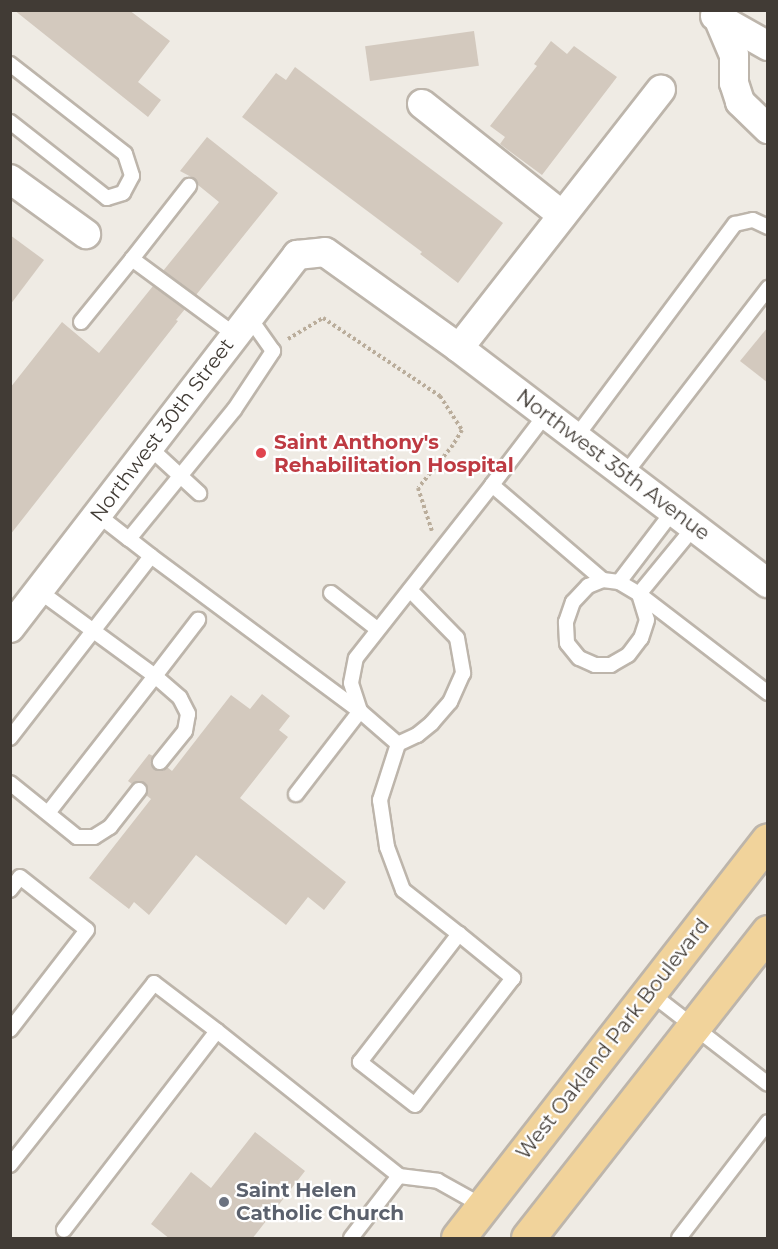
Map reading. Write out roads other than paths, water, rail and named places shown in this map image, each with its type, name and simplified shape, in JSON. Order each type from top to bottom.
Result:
[{"type":"main road","name":"West Oakland Park Boulevard","points":[[458,1239],[768,840]]},
{"type":"main road","points":[[528,1239],[768,932]]},
{"type":"street","points":[[713,15],[768,46]]},
{"type":"street","points":[[713,15],[734,56],[734,83],[740,102],[768,129]]},
{"type":"street","points":[[459,348],[661,88]]},
{"type":"street","points":[[422,104],[562,215]]},
{"type":"street","points":[[10,179],[86,234]]},
{"type":"street","name":"Northwest 35th Avenue","points":[[325,252],[459,348],[768,584]]},
{"type":"street","name":"Northwest 30th Street","points":[[10,628],[297,255],[325,252]]},
{"type":"lane","points":[[10,64],[125,154],[132,176],[123,193],[107,198],[10,122]]},
{"type":"lane","points":[[81,322],[189,186]]},
{"type":"lane","points":[[576,437],[735,224],[753,220],[768,227]]},
{"type":"lane","points":[[129,539],[234,410],[273,351],[242,326],[132,260]]},
{"type":"lane","points":[[625,474],[768,288]]},
{"type":"lane","points":[[360,711],[351,683],[356,658],[546,414]]},
{"type":"lane","points":[[150,448],[200,493]]},
{"type":"lane","points":[[492,485],[603,580]]},
{"type":"lane","points":[[98,515],[360,711],[398,744]]},
{"type":"lane","points":[[619,582],[684,519]]},
{"type":"lane","points":[[684,519],[639,594],[647,620],[641,638],[628,655],[611,665],[595,665],[579,658],[567,643],[566,622],[573,602],[588,586],[603,580],[619,582],[639,594],[768,693]]},
{"type":"lane","points":[[10,738],[151,556]]},
{"type":"lane","points":[[410,590],[457,638],[463,673],[450,702],[432,723],[417,735],[398,744],[380,800],[387,847],[403,890],[459,934],[513,978],[415,1105],[360,1062],[459,934]]},
{"type":"lane","points":[[39,591],[93,633],[155,676],[180,698],[188,714],[186,731],[160,762]]},
{"type":"lane","points":[[331,594],[377,629]]},
{"type":"lane","points":[[48,813],[198,620]]},
{"type":"lane","points":[[297,794],[360,711]]},
{"type":"lane","points":[[10,783],[77,837],[94,837],[110,827],[139,790]]},
{"type":"lane","points":[[10,890],[15,874],[87,930],[10,1030]]},
{"type":"lane","points":[[10,1165],[154,983],[399,1176],[438,1181],[483,1206]]},
{"type":"lane","points":[[649,992],[768,1084]]},
{"type":"lane","points":[[64,1230],[217,1031]]},
{"type":"lane","points":[[679,1239],[768,1122]]},
{"type":"lane","points":[[351,1239],[399,1176]]},
{"type":"place","name":"Saint Anthony's Rehabilitation Hospital","points":[[261,453]]},
{"type":"place","name":"Saint Helen Catholic Church","points":[[224,1202]]}]
